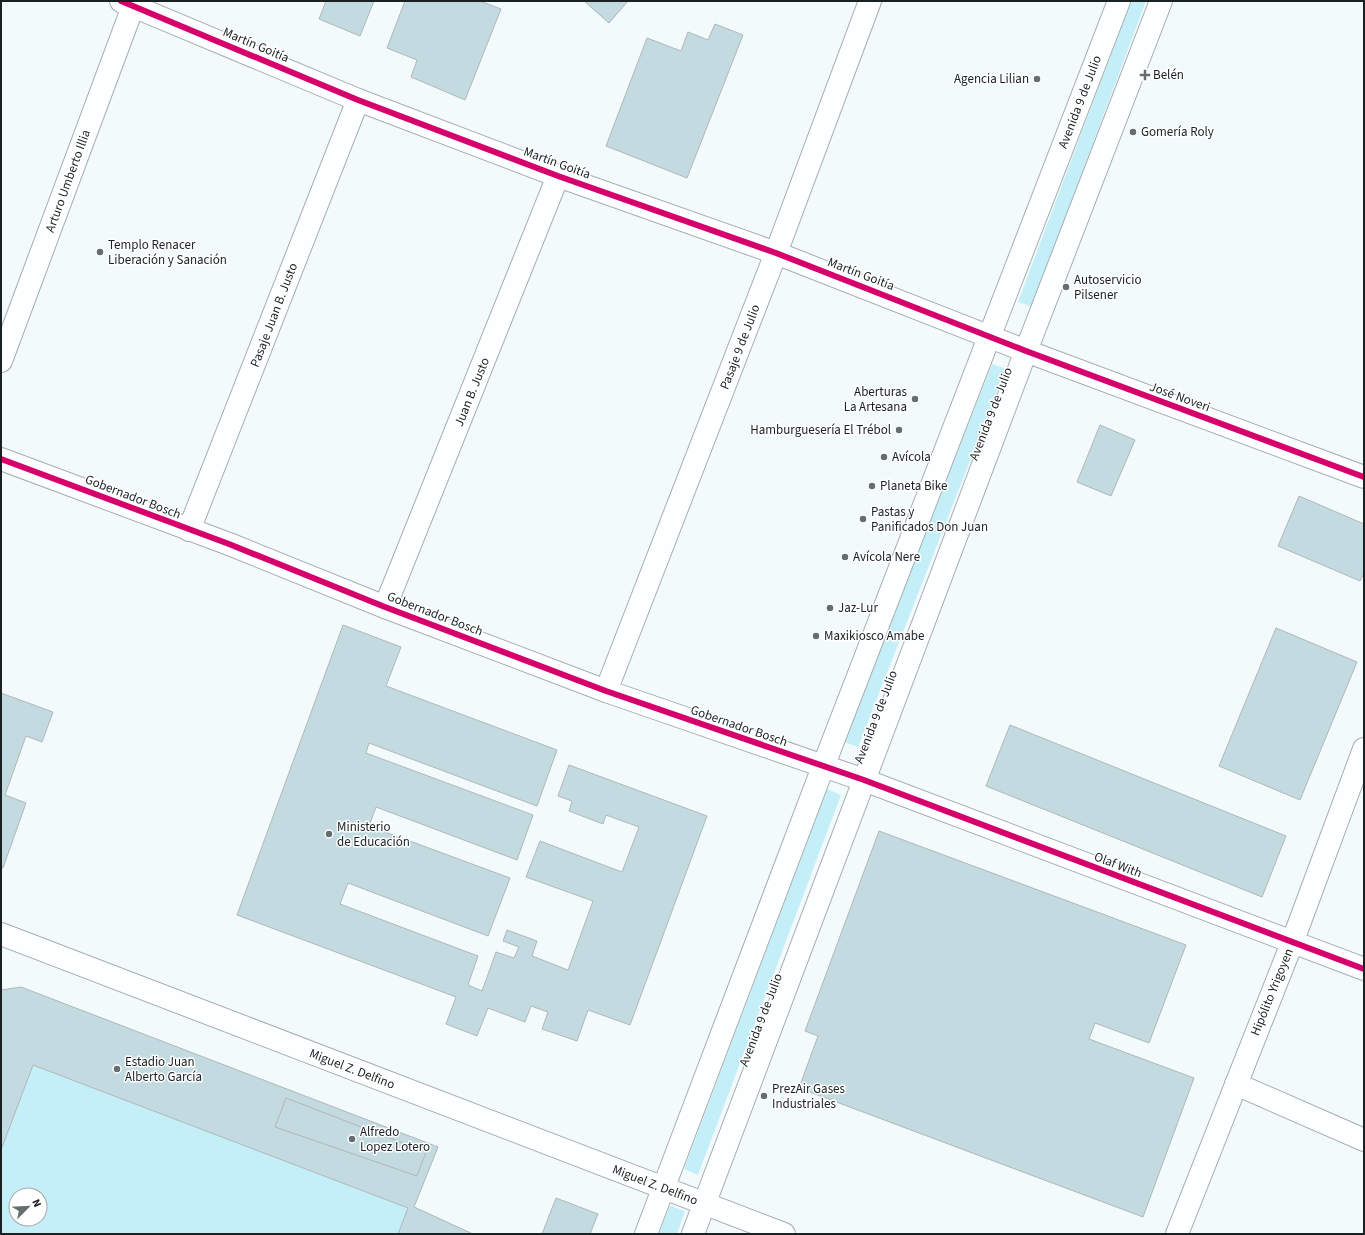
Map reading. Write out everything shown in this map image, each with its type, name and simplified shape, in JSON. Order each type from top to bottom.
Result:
[{"type":"street","name":"Pasaje 9 de Julio","points":[[606,691],[776,252],[870,1]]},
{"type":"street","name":"Avenida 9 de Julio","points":[[646,1234],[823,767],[1120,1]]},
{"type":"street","name":"Avenida 9 de Julio","points":[[693,1234],[1026,352],[1161,1]]},
{"type":"street","name":"Martín Goitía","points":[[130,2],[358,100],[558,176],[776,252],[989,336]]},
{"type":"street","name":"Arturo Umberto Illia","points":[[1,361],[130,2]]},
{"type":"street","name":"Pasaje Juan B. Justo","points":[[189,530],[358,100]]},
{"type":"street","name":"Juan B. Justo","points":[[385,607],[558,176]]},
{"type":"street","name":"José Noveri","points":[[989,336],[1026,352],[1364,477]]},
{"type":"street","name":"Gobernador Bosch","points":[[1,460],[189,530],[385,607],[606,691],[864,780]]},
{"type":"street","name":"Hipólito Yrigoyen","points":[[1178,1234],[1292,943],[1364,749]]},
{"type":"street","name":"Olaf With","points":[[864,780],[1364,969]]},
{"type":"street","name":"Miguel Z. Delfino","points":[[1,934],[784,1234]]},
{"type":"street","points":[[1236,1084],[1364,1140]]},
{"type":"shaded area","points":[[1131,1],[1146,1],[1032,307],[1018,302]]},
{"type":"shaded area","points":[[992,364],[1006,369],[858,747],[844,742]]},
{"type":"shaded area","points":[[827,789],[841,795],[698,1175],[684,1169]]},
{"type":"shaded area","name":"Estadio Juan Alberto García","points":[[21,987],[438,1147],[414,1207],[473,1234],[1,1234],[1,990]]},
{"type":"shaded area","points":[[670,1206],[685,1211],[677,1234],[659,1234]]},
{"type":"building","points":[[326,1],[374,1],[360,36],[319,19]]},
{"type":"building","points":[[405,1],[480,1],[501,9],[465,100],[411,77],[417,60],[387,48]]},
{"type":"building","points":[[584,1],[628,1],[609,23]]},
{"type":"building","points":[[715,24],[743,35],[687,178],[606,146],[647,38],[681,51],[688,32],[708,40]]},
{"type":"building","points":[[1100,425],[1135,440],[1111,496],[1077,482]]},
{"type":"building","points":[[1299,496],[1364,524],[1364,573],[1360,581],[1278,546]]},
{"type":"building","name":"Ministerio de Educación","points":[[343,625],[401,647],[386,686],[557,750],[537,806],[369,743],[366,753],[533,815],[517,860],[376,807],[369,826],[510,878],[488,936],[348,883],[340,904],[478,956],[468,985],[482,991],[496,952],[514,958],[519,947],[503,941],[507,930],[537,941],[532,956],[568,970],[593,901],[526,877],[540,841],[622,872],[639,827],[606,815],[603,824],[569,811],[572,801],[558,796],[569,765],[707,816],[630,1025],[588,1010],[577,1041],[542,1029],[548,1012],[531,1006],[525,1022],[488,1008],[477,1036],[446,1024],[456,997],[237,915]]},
{"type":"building","points":[[1276,628],[1357,662],[1300,800],[1219,766]]},
{"type":"building","points":[[1,693],[53,712],[42,742],[26,736],[5,795],[26,803],[3,868],[1,868]]},
{"type":"building","points":[[1010,725],[1286,836],[1262,897],[986,786]]},
{"type":"building","points":[[879,831],[1186,945],[1149,1043],[1095,1023],[1089,1039],[1194,1078],[1143,1217],[799,1088],[818,1036],[805,1031]]},
{"type":"building","points":[[21,987],[438,1147],[414,1207],[473,1234],[398,1234],[408,1208],[33,1065],[1,1150],[1,990]]},
{"type":"building","name":"Alfredo Lopez Lotero","points":[[286,1098],[426,1152],[417,1176],[275,1127]]},
{"type":"building","points":[[556,1198],[598,1214],[590,1234],[542,1234]]},
{"type":"cycle path","points":[[121,1],[358,100],[558,176],[776,253],[1026,351],[1364,477]]},
{"type":"cycle path","points":[[1,459],[229,544],[385,607],[606,691],[864,780],[1364,969]]},
{"type":"place","name":"Belén","points":[[1145,75]]},
{"type":"place","name":"Agencia Lilian","points":[[1037,79]]},
{"type":"place","name":"Gomería Roly","points":[[1133,132]]},
{"type":"place","name":"Templo Renacer Liberación y Sanación","points":[[100,252]]},
{"type":"place","name":"Autoservicio Pilsener","points":[[1066,287]]},
{"type":"place","name":"Aberturas La Artesana","points":[[915,399]]},
{"type":"place","name":"Hamburguesería El Trébol","points":[[899,430]]},
{"type":"place","name":"Avícola","points":[[884,457]]},
{"type":"place","name":"Planeta Bike","points":[[872,486]]},
{"type":"place","name":"Pastas y Panificados Don Juan","points":[[863,519]]},
{"type":"place","name":"Avícola Nere","points":[[845,557]]},
{"type":"place","name":"Jaz-Lur","points":[[830,608]]},
{"type":"place","name":"Maxikiosco Amabe","points":[[816,636]]},
{"type":"place","name":"Ministerio de Educación","points":[[329,834]]},
{"type":"place","name":"Estadio Juan Alberto García","points":[[117,1069]]},
{"type":"place","name":"PrezAir Gases Industriales","points":[[764,1096]]},
{"type":"place","name":"Alfredo Lopez Lotero","points":[[352,1139]]}]
